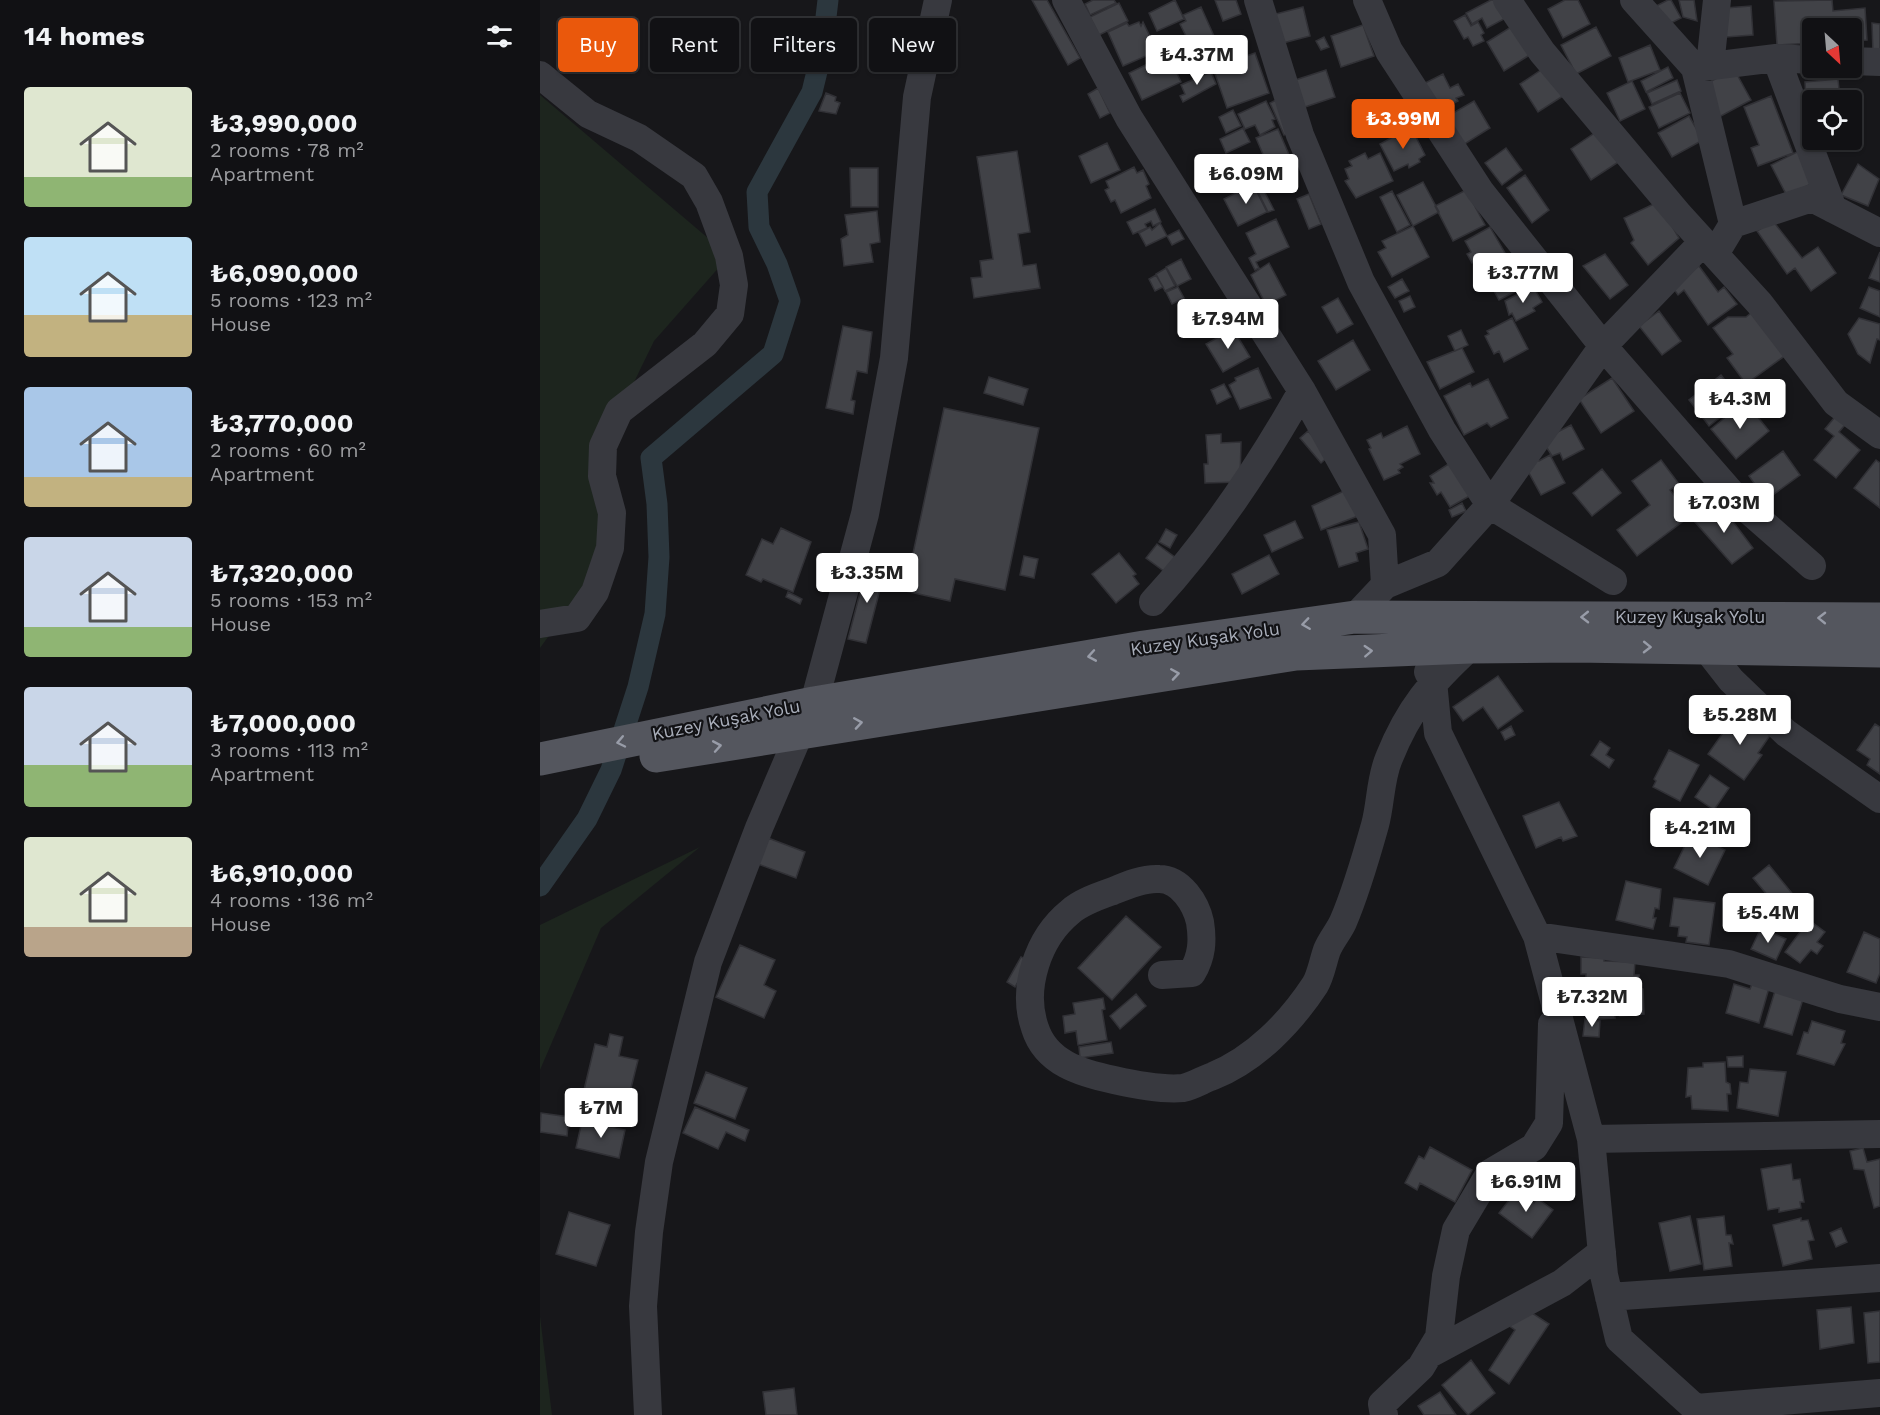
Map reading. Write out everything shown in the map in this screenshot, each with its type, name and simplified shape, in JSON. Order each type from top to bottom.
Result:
[{"type":"main road","name":"Kuzey Kuşak Yolu","points":[[555,766],[664,744],[814,703],[1144,647],[1355,617],[1880,619]]},
{"type":"main road","name":"Kuzey Kuşak Yolu","points":[[664,744],[800,732],[1296,654],[1470,647],[1880,651]]},
{"type":"street","points":[[814,703],[866,514],[894,358],[917,96],[938,0]]},
{"type":"street","points":[[1066,0],[1129,118],[1302,391],[1382,536],[1384,585]]},
{"type":"street","points":[[1258,0],[1300,135],[1361,282],[1442,430],[1490,505],[1613,581]]},
{"type":"street","points":[[1367,0],[1389,51],[1480,191],[1603,346],[1739,501],[1812,566]]},
{"type":"street","points":[[1507,0],[1542,52],[1709,248],[1760,304],[1836,403],[1880,435]]},
{"type":"street","points":[[1634,0],[1702,67]]},
{"type":"street","points":[[1717,0],[1702,67],[1733,224]]},
{"type":"street","points":[[1702,67],[1776,58],[1802,59]]},
{"type":"street","points":[[1776,58],[1833,209]]},
{"type":"street","points":[[1862,61],[1880,62]]},
{"type":"street","points":[[540,75],[588,114],[639,138],[694,176],[709,202],[729,256],[734,285],[730,314],[705,344],[619,411],[603,446],[602,476],[612,513],[610,548],[595,592],[577,618],[540,624]]},
{"type":"street","points":[[1355,617],[1384,585],[1438,563],[1490,505],[1603,346],[1733,224],[1812,198],[1880,232]]},
{"type":"street","points":[[1153,602],[1179,573],[1261,463],[1302,391]]},
{"type":"street","points":[[1162,975],[1192,973],[1200,960],[1203,938],[1198,915],[1186,891],[1161,878],[1131,884],[1070,912],[1040,952],[1028,991],[1030,1012],[1044,1050],[1082,1071],[1104,1078],[1157,1087],[1185,1088],[1237,1066],[1260,1047],[1284,1023],[1316,983],[1328,948],[1342,923],[1355,887],[1375,823],[1379,791],[1388,760],[1405,723],[1433,681],[1470,647]]},
{"type":"street","points":[[1706,648],[1731,680],[1785,734],[1880,799]]},
{"type":"street","points":[[1414,649],[1433,681],[1438,733],[1537,936],[1591,1139],[1602,1252],[1609,1297],[1620,1339],[1700,1412],[1880,1394]]},
{"type":"street","points":[[1752,700],[1750,678],[1758,649]]},
{"type":"street","points":[[648,1415],[643,1306],[649,1232],[659,1162],[708,962],[759,828],[800,732]]},
{"type":"street","points":[[1537,936],[1729,964],[1879,1010]]},
{"type":"street","points":[[1376,1411],[1421,1367],[1439,1337],[1446,1276],[1456,1230],[1490,1173],[1534,1147],[1549,1123],[1553,995]]},
{"type":"street","points":[[1591,1139],[1880,1134]]},
{"type":"street","points":[[1428,1355],[1562,1283],[1602,1252]]},
{"type":"street","points":[[1609,1297],[1880,1278]]},
{"type":"shaded area","points":[[540,95],[729,256],[654,341],[603,446],[595,592],[559,622],[540,648]]},
{"type":"shaded area","points":[[700,847],[601,928],[540,1070],[540,925]]},
{"type":"shaded area","points":[[540,1316],[552,1415],[540,1415]]},
{"type":"building","points":[[1032,0],[1047,0],[1080,58],[1068,65]]},
{"type":"building","points":[[1093,0],[1114,0],[1116,3],[1090,15],[1085,4]]},
{"type":"building","points":[[1175,0],[1184,19],[1157,31],[1149,13]]},
{"type":"building","points":[[1215,0],[1236,0],[1241,14],[1223,21]]},
{"type":"building","points":[[1494,0],[1504,19],[1487,28],[1482,18],[1472,24],[1466,13]]},
{"type":"building","points":[[1565,0],[1578,0],[1590,24],[1563,38],[1548,9]]},
{"type":"building","points":[[1671,0],[1681,18],[1667,25],[1656,6]]},
{"type":"building","points":[[1679,0],[1694,0],[1697,21],[1683,17]]},
{"type":"building","points":[[1832,0],[1833,11],[1865,8],[1867,40],[1862,40],[1862,18],[1802,18],[1802,44],[1777,45],[1774,1]]},
{"type":"building","points":[[1119,3],[1128,21],[1099,35],[1090,17]]},
{"type":"building","points":[[1751,6],[1753,35],[1726,37],[1725,8]]},
{"type":"building","points":[[1201,7],[1214,36],[1195,44],[1193,40],[1189,42],[1180,24],[1186,21],[1183,15]]},
{"type":"building","points":[[1303,7],[1310,36],[1279,44],[1272,15]]},
{"type":"building","points":[[1465,15],[1471,26],[1478,22],[1484,33],[1481,35],[1484,41],[1473,46],[1468,37],[1464,39],[1454,21]]},
{"type":"building","points":[[1139,22],[1141,26],[1143,22],[1152,41],[1148,43],[1153,53],[1123,66],[1108,32],[1127,23],[1129,26]]},
{"type":"building","points":[[1519,22],[1536,51],[1504,71],[1487,42]]},
{"type":"building","points":[[1872,23],[1880,24],[1880,54],[1873,54]]},
{"type":"building","points":[[1363,25],[1374,56],[1341,67],[1331,36]]},
{"type":"building","points":[[1596,27],[1611,56],[1576,74],[1561,45]]},
{"type":"building","points":[[1324,37],[1329,47],[1321,50],[1316,41]]},
{"type":"building","points":[[1650,45],[1660,70],[1628,82],[1619,58]]},
{"type":"building","points":[[1255,53],[1269,93],[1227,108],[1213,68]]},
{"type":"building","points":[[1168,54],[1181,82],[1142,100],[1129,73]]},
{"type":"building","points":[[1668,67],[1673,78],[1646,92],[1641,81]]},
{"type":"building","points":[[1544,68],[1563,96],[1538,112],[1520,84]]},
{"type":"building","points":[[1734,69],[1751,100],[1719,117],[1702,86]]},
{"type":"building","points":[[1326,70],[1335,97],[1299,109],[1289,82]]},
{"type":"building","points":[[1211,72],[1216,84],[1183,102],[1180,96],[1185,94],[1181,85]]},
{"type":"building","points":[[1443,74],[1450,88],[1458,84],[1464,95],[1456,98],[1458,101],[1439,111],[1425,83]]},
{"type":"building","points":[[1838,79],[1839,90],[1805,90],[1805,82]]},
{"type":"building","points":[[1677,80],[1681,91],[1652,104],[1647,93]]},
{"type":"building","points":[[1632,81],[1645,109],[1620,121],[1607,93]]},
{"type":"building","points":[[1098,88],[1110,113],[1100,118],[1088,94]]},
{"type":"building","points":[[826,93],[836,97],[835,101],[840,103],[836,114],[819,111]]},
{"type":"building","points":[[1680,93],[1690,113],[1659,128],[1649,107]]},
{"type":"building","points":[[1771,96],[1793,153],[1758,166],[1751,148],[1759,145],[1744,107]]},
{"type":"building","points":[[1276,100],[1291,132],[1284,135],[1270,103]]},
{"type":"building","points":[[1266,101],[1275,119],[1272,120],[1275,127],[1260,135],[1255,125],[1245,129],[1238,114]]},
{"type":"building","points":[[1474,101],[1490,128],[1463,145],[1446,117]]},
{"type":"building","points":[[1233,110],[1241,126],[1226,133],[1219,117]]},
{"type":"building","points":[[1689,116],[1703,140],[1672,157],[1658,133]]},
{"type":"building","points":[[1411,127],[1425,155],[1419,159],[1420,162],[1409,168],[1408,164],[1394,171],[1380,144]]},
{"type":"building","points":[[1243,128],[1250,142],[1226,153],[1220,139]]},
{"type":"building","points":[[1602,128],[1623,159],[1591,180],[1571,149]]},
{"type":"building","points":[[1278,129],[1290,157],[1268,166],[1256,138]]},
{"type":"building","points":[[1107,143],[1120,170],[1091,183],[1079,156]]},
{"type":"building","points":[[1506,148],[1522,170],[1502,185],[1485,163]]},
{"type":"building","points":[[1801,150],[1817,181],[1787,196],[1771,165]]},
{"type":"building","points":[[1017,151],[1030,232],[1018,234],[1023,266],[1036,264],[1040,288],[974,298],[971,278],[982,277],[980,261],[993,259],[977,157]]},
{"type":"building","points":[[1365,153],[1368,159],[1380,153],[1393,181],[1356,198],[1345,181],[1349,179],[1345,169],[1352,166],[1349,161]]},
{"type":"building","points":[[1858,164],[1879,179],[1868,206],[1841,195]]},
{"type":"building","points":[[1134,167],[1137,173],[1143,170],[1149,184],[1146,186],[1151,198],[1121,213],[1115,200],[1111,202],[1105,190],[1109,188],[1106,181]]},
{"type":"building","points":[[850,168],[878,168],[878,207],[851,207]]},
{"type":"building","points":[[1525,175],[1549,210],[1532,223],[1507,188]]},
{"type":"building","points":[[1423,182],[1439,212],[1413,226],[1397,195]]},
{"type":"building","points":[[1260,183],[1274,210],[1268,212],[1255,186]]},
{"type":"building","points":[[1253,184],[1267,212],[1238,226],[1224,199]]},
{"type":"building","points":[[1466,190],[1485,225],[1453,241],[1435,206]]},
{"type":"building","points":[[1392,191],[1410,225],[1397,232],[1380,197]]},
{"type":"building","points":[[1309,194],[1321,224],[1309,229],[1297,199]]},
{"type":"building","points":[[1658,202],[1679,238],[1648,265],[1631,243],[1634,240],[1624,218]]},
{"type":"building","points":[[1155,209],[1161,222],[1153,226],[1151,221],[1145,224],[1147,228],[1133,234],[1127,222]]},
{"type":"building","points":[[877,211],[880,242],[870,244],[873,262],[844,266],[841,239],[848,235],[845,215]]},
{"type":"building","points":[[1276,219],[1289,247],[1256,262],[1259,268],[1255,270],[1249,258],[1256,254],[1246,233]]},
{"type":"building","points":[[1773,221],[1802,258],[1818,247],[1836,273],[1811,291],[1795,268],[1787,274],[1757,231]]},
{"type":"building","points":[[1160,223],[1167,236],[1146,246],[1139,233],[1150,227],[1152,230]]},
{"type":"building","points":[[1413,226],[1429,257],[1392,277],[1378,252],[1386,248],[1382,241]]},
{"type":"building","points":[[1490,227],[1505,253],[1478,268],[1475,261],[1472,263],[1467,254],[1471,252],[1465,241]]},
{"type":"building","points":[[1179,230],[1184,239],[1172,245],[1167,236]]},
{"type":"building","points":[[1880,252],[1880,282],[1869,278]]},
{"type":"building","points":[[1605,254],[1628,285],[1610,299],[1583,266]]},
{"type":"building","points":[[1511,256],[1527,285],[1499,300],[1490,284],[1482,288],[1477,278],[1486,274],[1484,270]]},
{"type":"building","points":[[1181,259],[1191,279],[1177,286],[1166,267]]},
{"type":"building","points":[[1269,263],[1286,295],[1266,305],[1251,275]]},
{"type":"building","points":[[1699,266],[1718,292],[1724,287],[1737,304],[1708,325],[1684,290],[1678,295],[1671,285]]},
{"type":"building","points":[[1166,268],[1175,286],[1165,291],[1156,274]]},
{"type":"building","points":[[1156,275],[1163,287],[1155,291],[1149,279]]},
{"type":"building","points":[[1402,279],[1409,291],[1395,298],[1388,287]]},
{"type":"building","points":[[1533,286],[1542,302],[1533,308],[1535,311],[1516,321],[1512,313],[1509,315],[1505,301]]},
{"type":"building","points":[[1178,287],[1184,298],[1172,304],[1166,292]]},
{"type":"building","points":[[1869,287],[1880,291],[1880,317],[1860,308]]},
{"type":"building","points":[[1410,296],[1415,307],[1404,312],[1399,301]]},
{"type":"building","points":[[1338,298],[1353,324],[1337,333],[1322,307]]},
{"type":"building","points":[[1757,308],[1790,352],[1746,384],[1727,358],[1733,354],[1713,328],[1728,317],[1746,317]]},
{"type":"building","points":[[1659,311],[1681,341],[1662,355],[1639,326]]},
{"type":"building","points":[[1512,318],[1528,349],[1504,362],[1499,351],[1494,354],[1485,336],[1489,334],[1487,331]]},
{"type":"building","points":[[1859,318],[1880,324],[1880,340],[1877,339],[1870,363],[1858,354],[1848,334]]},
{"type":"building","points":[[843,326],[872,332],[867,373],[857,371],[851,400],[855,401],[853,414],[826,408]]},
{"type":"building","points":[[1233,329],[1250,357],[1223,372],[1206,344]]},
{"type":"building","points":[[1461,330],[1468,345],[1455,351],[1448,336]]},
{"type":"building","points":[[1353,340],[1370,370],[1336,390],[1318,361]]},
{"type":"building","points":[[1462,348],[1474,372],[1440,389],[1427,362]]},
{"type":"building","points":[[1258,368],[1271,398],[1240,409],[1229,385],[1236,381],[1235,378]]},
{"type":"building","points":[[1721,375],[1741,401],[1709,426],[1689,400]]},
{"type":"building","points":[[989,377],[1028,389],[1023,405],[984,393]]},
{"type":"building","points":[[1612,378],[1634,411],[1601,433],[1579,399]]},
{"type":"building","points":[[1488,379],[1508,418],[1491,427],[1487,423],[1464,435],[1444,396],[1470,383],[1472,387]]},
{"type":"building","points":[[1224,384],[1231,397],[1217,404],[1211,390]]},
{"type":"building","points":[[1745,401],[1769,431],[1736,459],[1711,429]]},
{"type":"building","points":[[944,408],[1039,428],[1005,590],[955,579],[950,601],[905,591]]},
{"type":"building","points":[[1839,412],[1849,420],[1839,432],[1860,450],[1836,478],[1814,460],[1834,436],[1825,429]]},
{"type":"building","points":[[1571,425],[1584,449],[1563,460],[1560,453],[1552,456],[1542,440]]},
{"type":"building","points":[[1407,426],[1420,454],[1400,464],[1403,467],[1398,470],[1400,473],[1384,480],[1367,440],[1381,433],[1383,438]]},
{"type":"building","points":[[1308,431],[1330,455],[1321,463],[1300,438]]},
{"type":"building","points":[[1221,434],[1221,443],[1241,442],[1240,482],[1205,483],[1204,464],[1208,464],[1206,435]]},
{"type":"building","points":[[1783,451],[1800,475],[1766,500],[1749,476]]},
{"type":"building","points":[[1536,455],[1539,461],[1550,455],[1565,483],[1541,495],[1523,462]]},
{"type":"building","points":[[1661,460],[1679,484],[1670,490],[1690,516],[1637,556],[1617,530],[1650,505],[1632,481]]},
{"type":"building","points":[[1876,460],[1880,463],[1880,508],[1854,488]]},
{"type":"building","points":[[1453,461],[1473,494],[1450,507],[1441,492],[1437,495],[1430,483],[1434,483],[1430,476]]},
{"type":"building","points":[[1602,469],[1621,493],[1592,516],[1573,493]]},
{"type":"building","points":[[1348,489],[1358,516],[1321,530],[1312,506]]},
{"type":"building","points":[[1462,503],[1466,511],[1452,517],[1449,510]]},
{"type":"building","points":[[1719,503],[1753,548],[1732,564],[1695,522]]},
{"type":"building","points":[[1295,521],[1303,538],[1272,552],[1264,535]]},
{"type":"building","points":[[1359,522],[1368,549],[1356,553],[1358,561],[1339,567],[1327,530]]},
{"type":"building","points":[[781,528],[811,542],[793,592],[763,579],[761,582],[746,575],[762,539],[773,544]]},
{"type":"building","points":[[1166,529],[1177,535],[1170,548],[1159,542]]},
{"type":"building","points":[[1157,544],[1176,558],[1165,572],[1146,558]]},
{"type":"building","points":[[1119,553],[1136,574],[1133,576],[1139,584],[1116,603],[1092,574]]},
{"type":"building","points":[[1269,555],[1279,574],[1242,594],[1232,574]]},
{"type":"building","points":[[1024,556],[1038,559],[1034,578],[1020,575]]},
{"type":"building","points":[[867,566],[885,570],[866,643],[848,639]]},
{"type":"building","points":[[788,592],[802,599],[800,604],[786,597]]},
{"type":"building","points":[[1498,676],[1523,711],[1498,729],[1483,707],[1463,721],[1453,707]]},
{"type":"building","points":[[1742,713],[1771,734],[1758,753],[1762,755],[1744,780],[1708,754],[1732,720],[1735,722]]},
{"type":"building","points":[[1875,724],[1880,727],[1880,774],[1867,765],[1870,759],[1857,750]]},
{"type":"building","points":[[1511,726],[1515,735],[1505,740],[1501,732]]},
{"type":"building","points":[[1600,741],[1610,748],[1606,755],[1614,760],[1609,768],[1591,755]]},
{"type":"building","points":[[1669,750],[1699,765],[1680,801],[1653,787],[1656,781],[1654,779]]},
{"type":"building","points":[[1710,775],[1729,788],[1714,810],[1695,797]]},
{"type":"building","points":[[1559,802],[1577,836],[1563,841],[1561,837],[1536,848],[1523,816]]},
{"type":"building","points":[[1698,809],[1711,817],[1705,828],[1691,820]]},
{"type":"building","points":[[1691,833],[1725,850],[1708,885],[1674,868]]},
{"type":"building","points":[[768,838],[805,852],[796,878],[758,864]]},
{"type":"building","points":[[1769,865],[1795,897],[1780,910],[1753,878]]},
{"type":"building","points":[[1626,881],[1661,889],[1659,909],[1655,908],[1653,918],[1656,918],[1653,929],[1616,920]]},
{"type":"building","points":[[1674,898],[1715,903],[1709,945],[1686,942],[1687,937],[1678,936],[1679,927],[1670,926]]},
{"type":"building","points":[[1126,916],[1161,947],[1112,1000],[1078,968]]},
{"type":"building","points":[[1809,920],[1825,932],[1817,942],[1823,946],[1817,954],[1811,950],[1800,963],[1785,952]]},
{"type":"building","points":[[1761,928],[1786,939],[1776,960],[1751,949]]},
{"type":"building","points":[[1864,932],[1880,939],[1880,973],[1876,983],[1847,972]]},
{"type":"building","points":[[740,945],[775,960],[764,985],[776,991],[764,1018],[716,997]]},
{"type":"building","points":[[1021,957],[1030,961],[1015,987],[1007,982]]},
{"type":"building","points":[[1581,957],[1604,958],[1604,961],[1635,962],[1634,975],[1639,975],[1639,988],[1643,989],[1644,1014],[1620,1016],[1619,1009],[1614,1009],[1615,1018],[1599,1019],[1585,1007],[1586,974],[1581,974]]},
{"type":"building","points":[[1734,984],[1750,989],[1752,984],[1769,988],[1759,1023],[1726,1013]]},
{"type":"building","points":[[1775,991],[1803,999],[1792,1035],[1764,1027]]},
{"type":"building","points":[[1136,994],[1146,1006],[1120,1029],[1110,1016]]},
{"type":"building","points":[[1103,998],[1105,1009],[1102,1010],[1107,1040],[1078,1045],[1076,1031],[1065,1033],[1063,1016],[1075,1014],[1073,1003]]},
{"type":"building","points":[[1585,1019],[1600,1021],[1599,1037],[1583,1036]]},
{"type":"building","points":[[1812,1021],[1845,1031],[1841,1043],[1845,1044],[1834,1065],[1797,1054],[1804,1032],[1808,1033]]},
{"type":"building","points":[[610,1034],[623,1037],[619,1056],[638,1060],[624,1116],[586,1107],[590,1091],[584,1090],[595,1044],[607,1047]]},
{"type":"building","points":[[1111,1042],[1113,1053],[1080,1058],[1079,1047]]},
{"type":"building","points":[[1743,1056],[1743,1067],[1728,1067],[1727,1057]]},
{"type":"building","points":[[1725,1062],[1726,1082],[1730,1084],[1731,1094],[1727,1094],[1728,1111],[1692,1109],[1691,1096],[1686,1097],[1688,1068],[1703,1067],[1703,1063]]},
{"type":"building","points":[[1750,1069],[1786,1072],[1778,1116],[1737,1108],[1740,1082],[1748,1083]]},
{"type":"building","points":[[706,1072],[747,1088],[735,1119],[694,1103]]},
{"type":"building","points":[[695,1107],[749,1130],[745,1141],[726,1132],[718,1149],[683,1133]]},
{"type":"building","points":[[541,1113],[569,1117],[567,1136],[540,1132]]},
{"type":"building","points":[[582,1121],[625,1130],[619,1158],[576,1148]]},
{"type":"building","points":[[1430,1147],[1472,1170],[1455,1202],[1420,1183],[1417,1190],[1405,1183],[1419,1156],[1424,1159]]},
{"type":"building","points":[[1863,1148],[1867,1162],[1880,1159],[1880,1206],[1874,1208],[1864,1170],[1854,1169],[1850,1151]]},
{"type":"building","points":[[1791,1164],[1793,1180],[1800,1179],[1804,1202],[1800,1202],[1801,1208],[1779,1212],[1779,1208],[1768,1210],[1761,1169]]},
{"type":"building","points":[[1517,1190],[1534,1203],[1537,1198],[1553,1210],[1532,1238],[1499,1213]]},
{"type":"building","points":[[569,1212],[610,1225],[596,1266],[556,1254]]},
{"type":"building","points":[[1690,1216],[1701,1264],[1670,1271],[1659,1223]]},
{"type":"building","points":[[1724,1216],[1726,1235],[1731,1235],[1733,1244],[1729,1243],[1732,1266],[1704,1270],[1697,1219]]},
{"type":"building","points":[[1801,1218],[1801,1221],[1808,1220],[1814,1240],[1808,1241],[1812,1259],[1783,1266],[1773,1225]]},
{"type":"building","points":[[1841,1228],[1847,1242],[1836,1247],[1830,1233]]},
{"type":"building","points":[[1521,1306],[1549,1324],[1509,1384],[1489,1370],[1515,1330],[1508,1325]]},
{"type":"building","points":[[1851,1307],[1854,1343],[1820,1349],[1817,1310]]},
{"type":"building","points":[[1880,1311],[1880,1362],[1868,1363],[1864,1313]]},
{"type":"building","points":[[1471,1360],[1495,1393],[1468,1415],[1442,1385]]},
{"type":"building","points":[[794,1388],[797,1415],[766,1415],[763,1392]]},
{"type":"building","points":[[1440,1392],[1456,1415],[1424,1415],[1418,1406]]},
{"type":"waterway","points":[[540,886],[587,819],[611,770],[638,687],[655,614],[659,557],[657,504],[651,458],[773,354],[790,301],[777,264],[759,227],[757,192],[812,92],[822,51],[828,0]]}]
